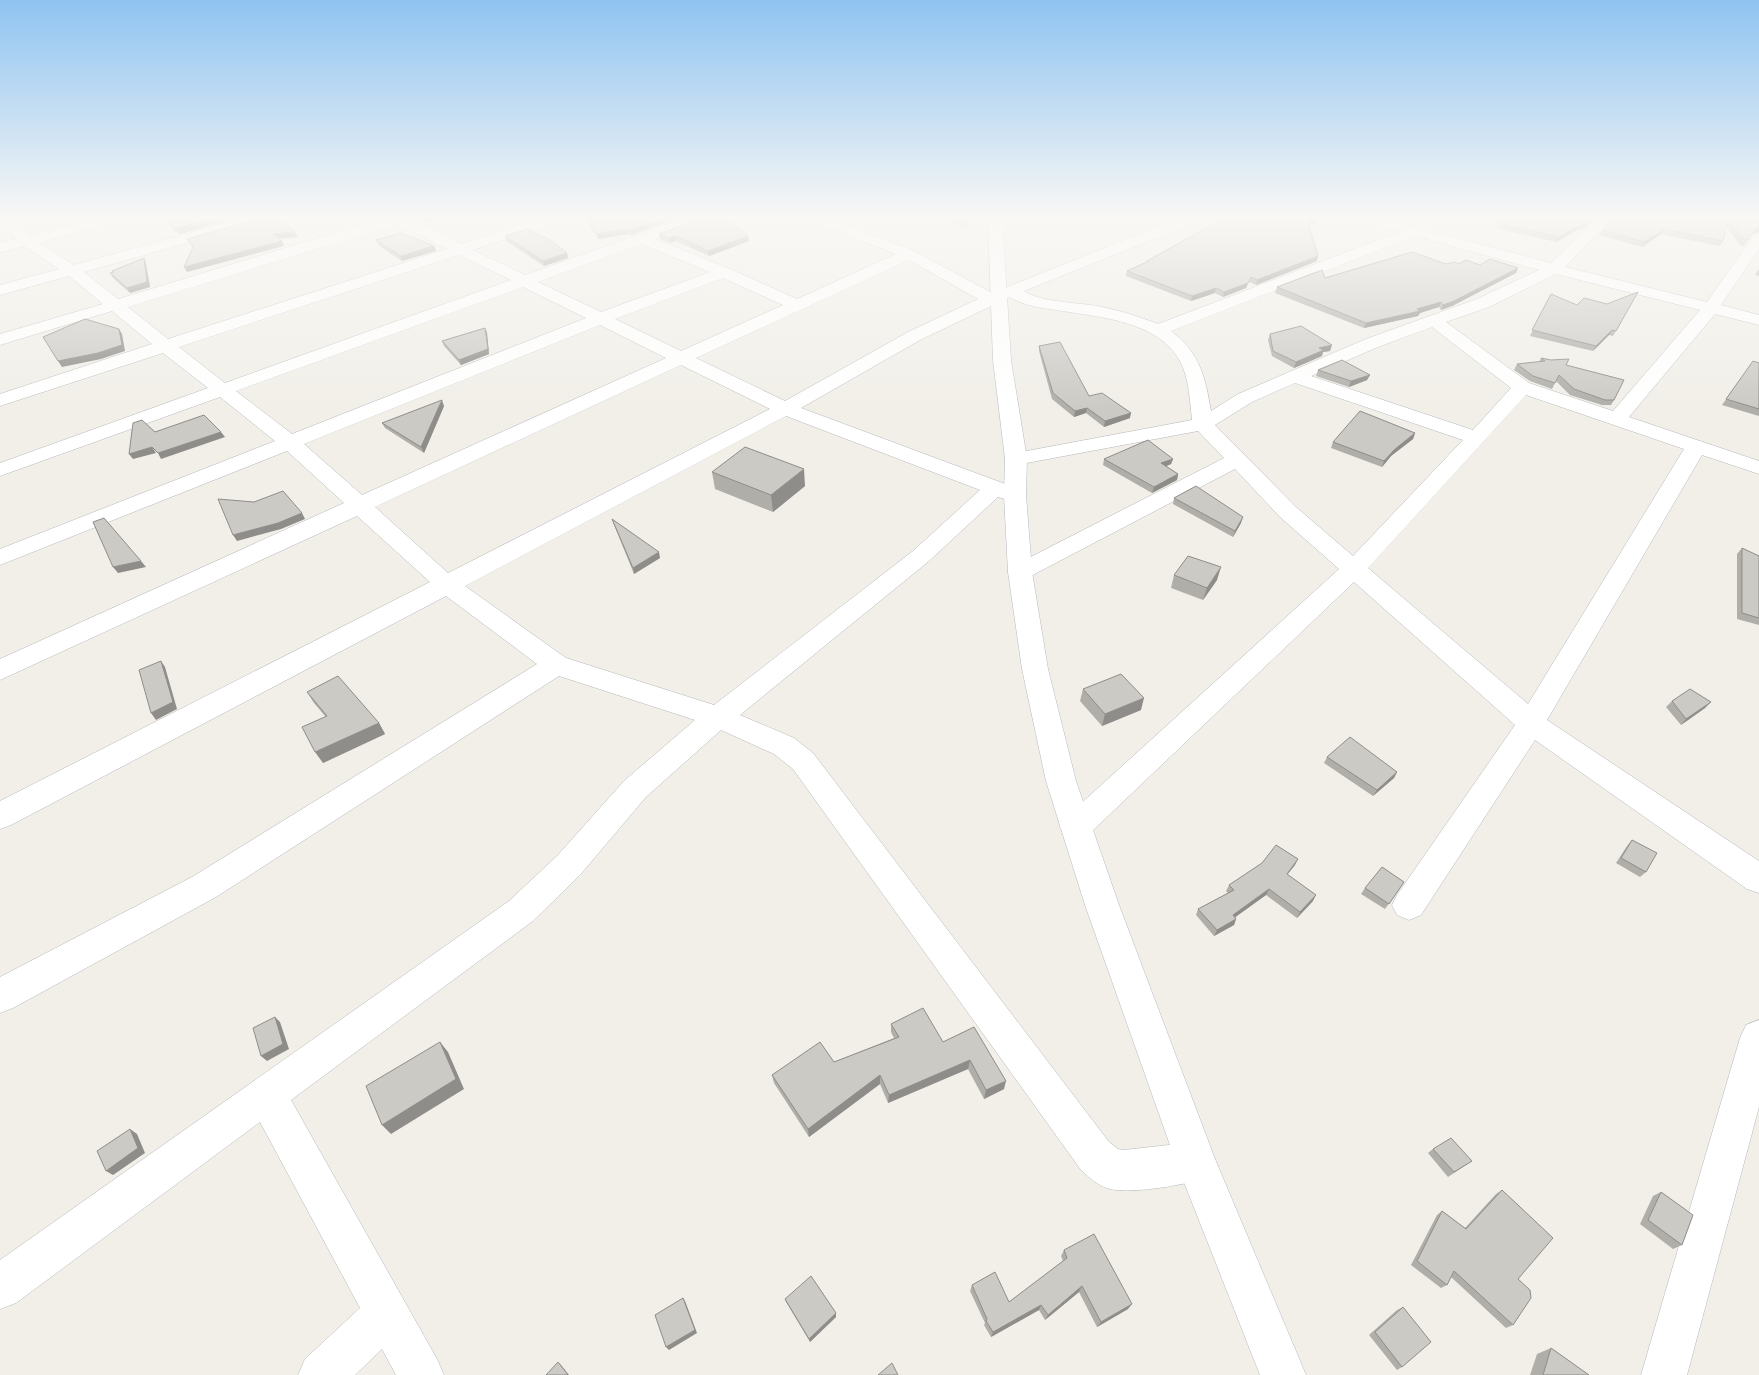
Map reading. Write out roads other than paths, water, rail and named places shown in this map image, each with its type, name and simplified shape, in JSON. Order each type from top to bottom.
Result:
[{"type":"street","points":[[0,290],[32,281]]},
{"type":"street","points":[[86,281],[164,345],[291,443],[446,584],[556,665],[718,717],[784,746],[803,761],[1095,1156],[1109,1168],[1124,1170],[1196,1162]]},
{"type":"street","points":[[0,340],[193,281]]},
{"type":"street","points":[[0,400],[364,281]]},
{"type":"street","points":[[0,558],[599,318],[699,281]]},
{"type":"street","points":[[744,281],[798,306]]},
{"type":"street","points":[[0,670],[851,281]]},
{"type":"street","points":[[970,281],[1000,295],[1097,312],[1132,320],[1158,330],[1190,362],[1196,381],[1203,424],[1288,512],[1355,568],[1532,724],[1759,879]]},
{"type":"street","points":[[1000,281],[1002,360],[1016,459],[1004,492],[1020,572],[1035,669],[1061,781],[1102,905],[1196,1162],[1283,1375]]},
{"type":"street","points":[[0,816],[785,409],[914,336],[1000,295],[1034,281]]},
{"type":"street","points":[[1158,330],[1283,281]]},
{"type":"street","points":[[1016,459],[1203,424],[1245,398],[1372,343],[1483,303],[1529,281]]},
{"type":"street","points":[[1603,281],[1759,320]]},
{"type":"street","points":[[1616,420],[1711,308],[1729,281]]},
{"type":"street","points":[[0,470],[526,282],[785,409],[1004,492]]},
{"type":"street","points":[[1434,320],[1522,387],[1759,468]]},
{"type":"street","points":[[1294,377],[1477,438]]},
{"type":"street","points":[[1076,827],[1355,568],[1477,438],[1522,387]]},
{"type":"street","points":[[1409,905],[1532,724],[1696,447]]},
{"type":"street","points":[[1020,572],[1237,460]]},
{"type":"street","points":[[0,1287],[521,911],[569,865],[636,789],[718,717],[1004,492]]},
{"type":"street","points":[[0,996],[204,887],[556,665]]},
{"type":"street","points":[[1664,1375],[1759,1038]]},
{"type":"street","points":[[266,1095],[421,1375]]},
{"type":"street","points":[[321,1375],[387,1313]]}]
